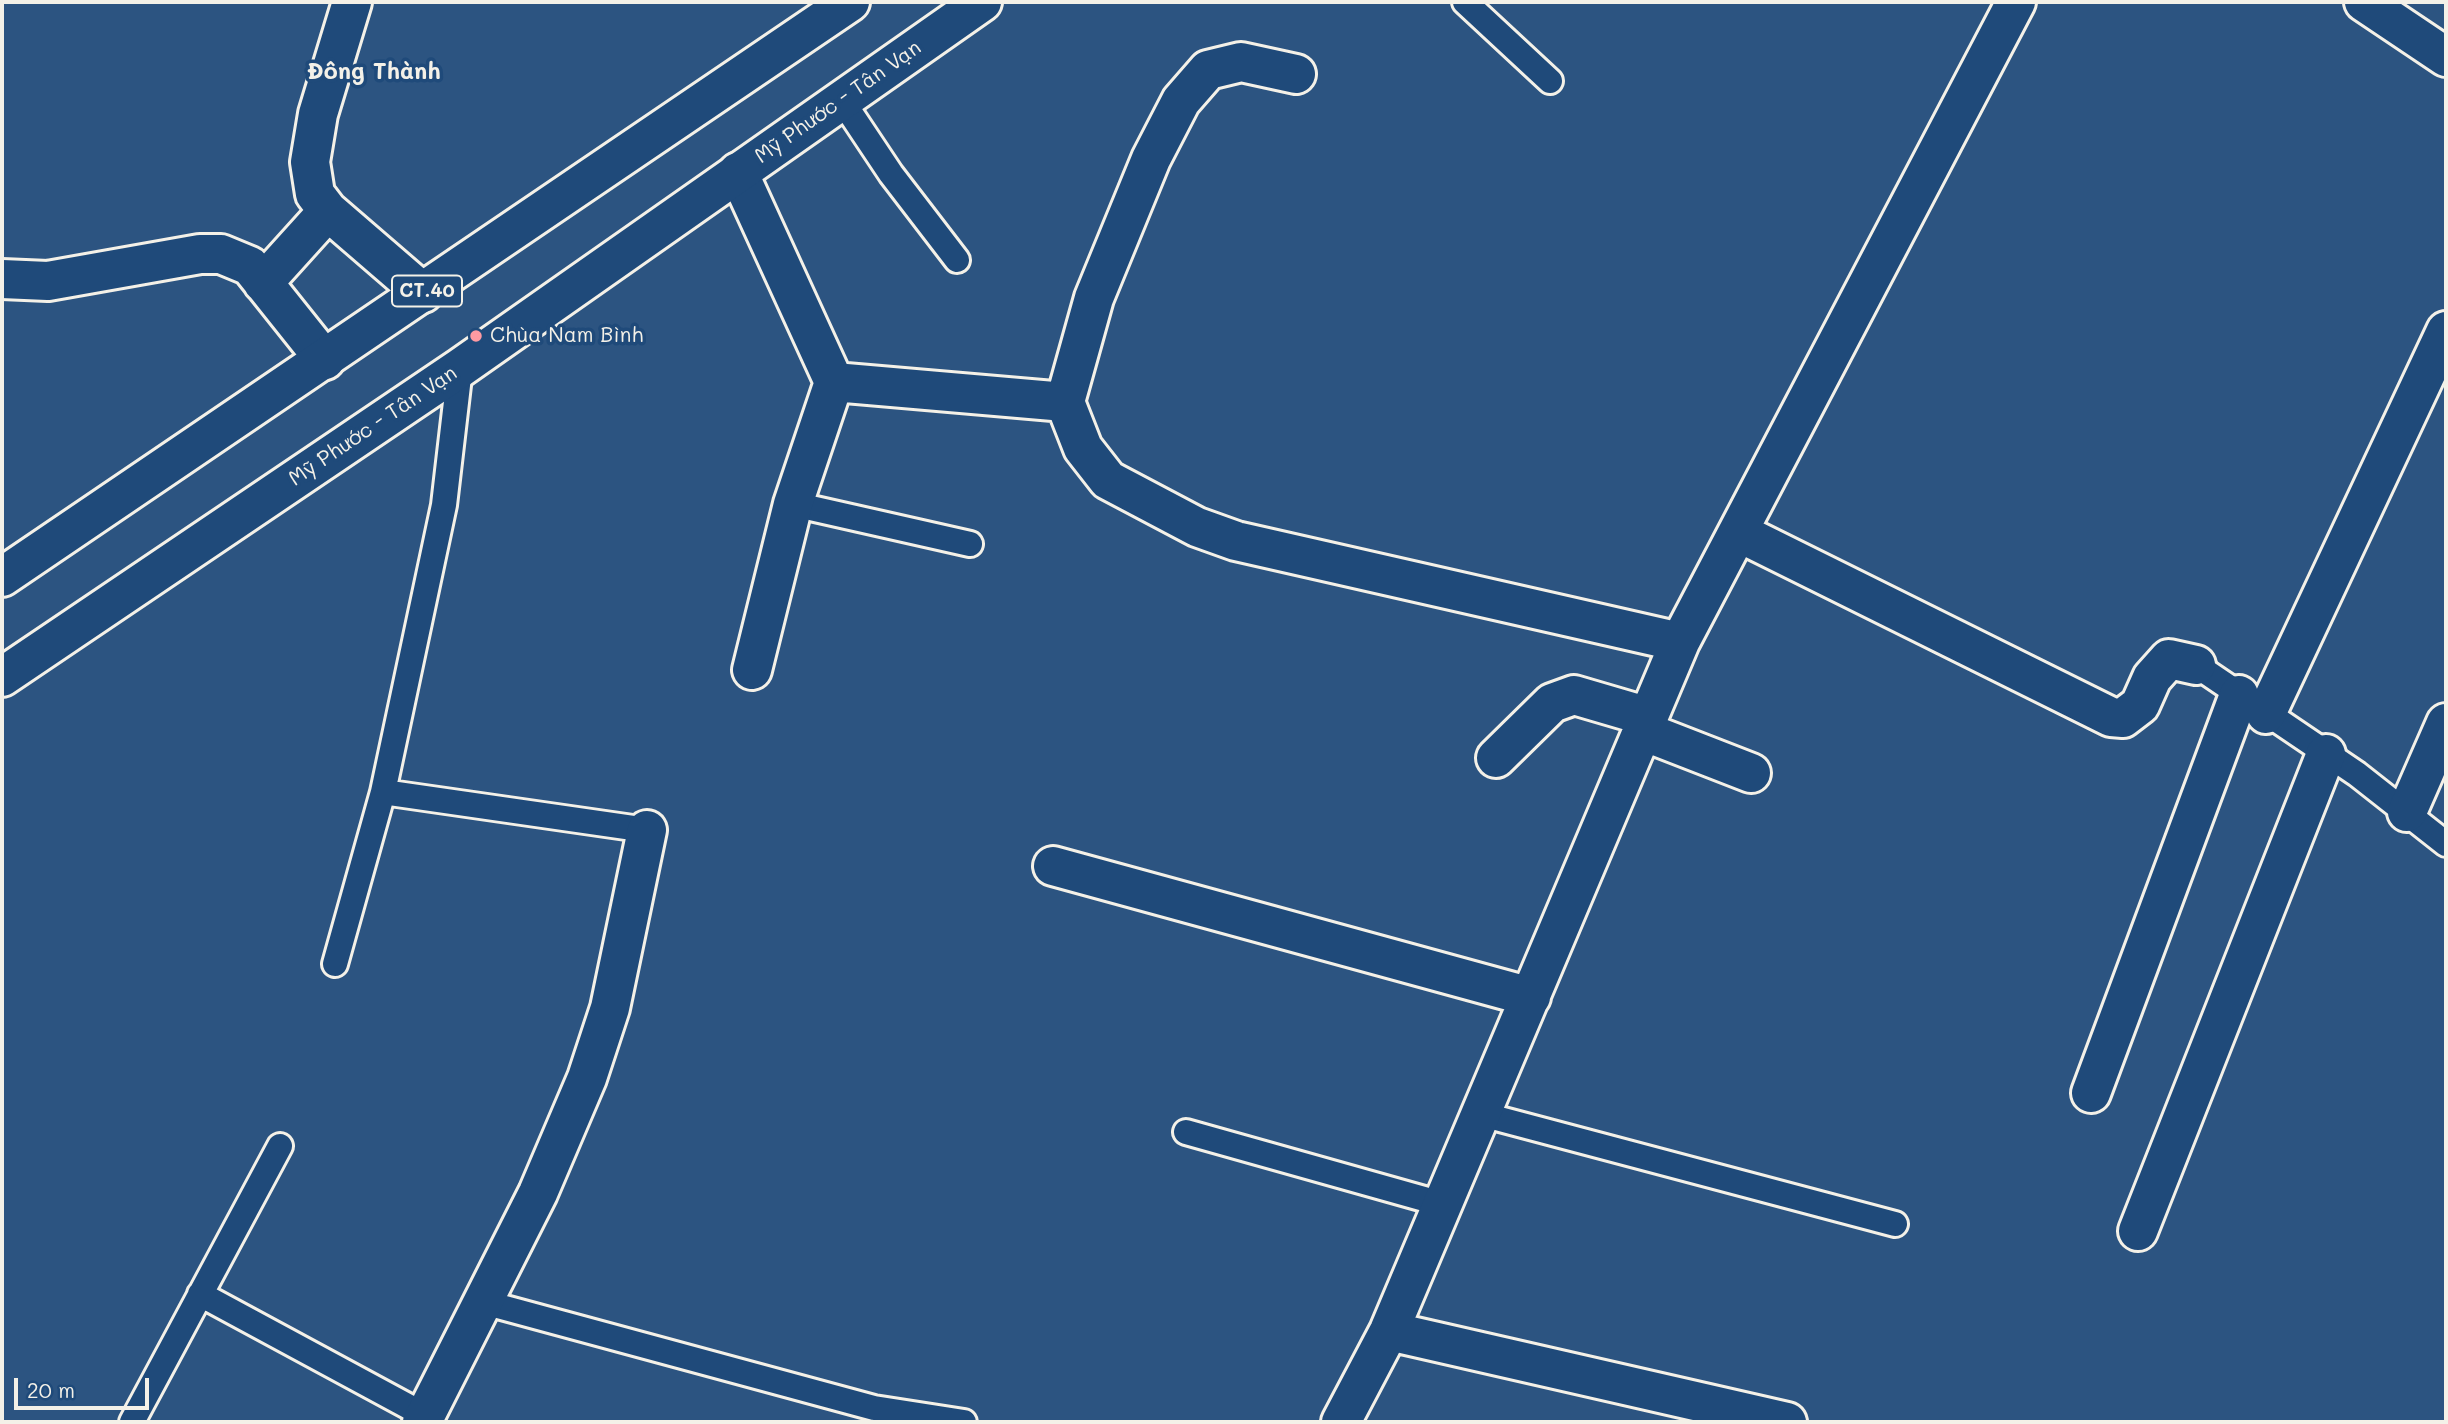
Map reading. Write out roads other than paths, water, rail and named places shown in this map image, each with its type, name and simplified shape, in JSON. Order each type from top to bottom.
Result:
[{"type":"street","points":[[352,2],[318,114],[310,162],[315,194],[328,211],[423,293]]},
{"type":"street","name":"CT.40","points":[[2,577],[326,360],[850,2]]},
{"type":"street","name":"Mỹ Phước - Tân Vạn","points":[[2,677],[460,368],[982,2]]},
{"type":"street","points":[[1341,1422],[1389,1331],[1680,642],[2016,2]]},
{"type":"street","points":[[2364,2],[2446,57]]},
{"type":"street","points":[[1296,74],[1241,62],[1208,70],[1181,101],[1151,159],[1094,298],[1065,402],[1083,448],[1108,480],[1197,527],[1236,541],[1680,642]]},
{"type":"street","points":[[738,172],[834,382],[793,503],[752,670]]},
{"type":"street","points":[[263,283],[328,211]]},
{"type":"street","points":[[2,279],[48,281],[200,254],[221,254],[250,266],[326,360]]},
{"type":"street","points":[[2091,1093],[2253,705],[2446,331]]},
{"type":"street","points":[[834,382],[1065,402]]},
{"type":"street","points":[[1738,532],[2111,717],[2123,718],[2140,705],[2152,678],[2169,659],[2196,665]]},
{"type":"street","points":[[1496,758],[1552,703],[1574,695],[1646,724],[1751,773]]},
{"type":"street","points":[[2407,811],[2446,723]]},
{"type":"street","points":[[2138,1231],[2326,754]]},
{"type":"street","points":[[424,1419],[538,1193],[587,1078],[610,1008],[647,830]]},
{"type":"street","points":[[1053,866],[1531,997]]},
{"type":"street","points":[[1389,1331],[1787,1422]]},
{"type":"lane","points":[[1465,2],[1550,81]]},
{"type":"lane","points":[[841,99],[891,174],[957,260]]},
{"type":"lane","points":[[335,964],[383,792],[444,505],[460,368]]},
{"type":"lane","points":[[793,503],[970,544]]},
{"type":"lane","points":[[2196,665],[2407,811],[2446,844]]},
{"type":"lane","points":[[383,792],[647,830]]},
{"type":"lane","points":[[1481,1114],[1895,1224]]},
{"type":"lane","points":[[1186,1132],[1442,1205]]},
{"type":"lane","points":[[132,1422],[280,1146]]},
{"type":"lane","points":[[200,1294],[424,1419]]},
{"type":"lane","points":[[483,1302],[874,1408],[964,1422]]},
{"type":"place","name":"Chùa Nam Bình","points":[[476,336]]},
{"type":"district","name":"Đông Thành","points":[[374,72]]}]
